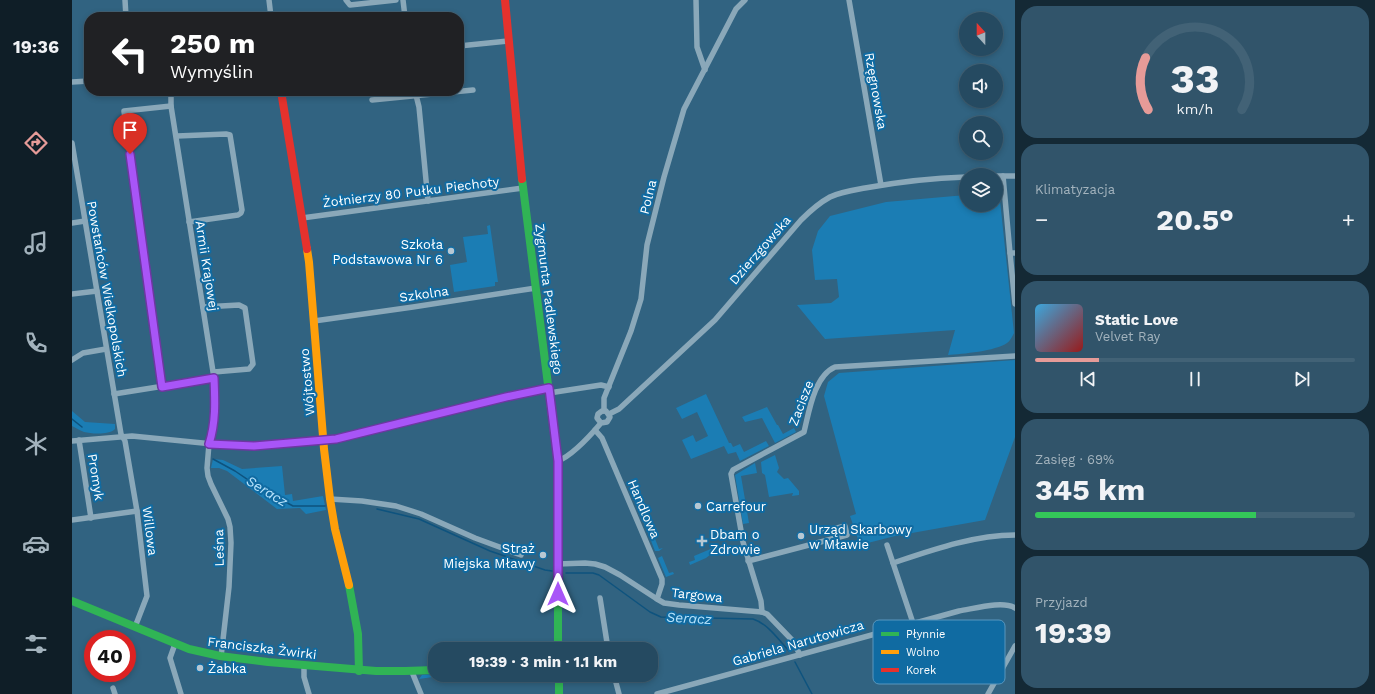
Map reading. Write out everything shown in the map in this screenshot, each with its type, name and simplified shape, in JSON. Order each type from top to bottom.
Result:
[{"type":"street","points":[[125,0],[126,12]]},
{"type":"street","points":[[269,0],[270,12]]},
{"type":"street","points":[[346,0],[350,4],[396,0]]},
{"type":"street","points":[[404,0],[405,12]]},
{"type":"street","name":"Zygmunta Padlewskiego","points":[[505,0],[523,188],[558,461],[558,642]]},
{"type":"street","points":[[696,0],[697,47],[705,70]]},
{"type":"street","name":"Polna","points":[[604,411],[604,398],[631,331],[641,299],[647,245],[664,177],[684,109],[736,9],[745,0]]},
{"type":"street","name":"Rzęgnowska","points":[[849,0],[881,185]]},
{"type":"street","points":[[464,45],[508,41]]},
{"type":"street","points":[[72,82],[84,81]]},
{"type":"street","points":[[464,90],[473,90]]},
{"type":"street","name":"Armii Krajowej","points":[[171,96],[171,106],[214,375],[216,410],[209,444]]},
{"type":"street","name":"Wójtostwo","points":[[282,96],[309,262],[330,500],[335,529],[352,597],[358,634],[359,670]]},
{"type":"street","points":[[372,100],[397,96]]},
{"type":"street","points":[[416,96],[419,107],[428,201]]},
{"type":"street","points":[[162,387],[124,110],[171,106]]},
{"type":"street","points":[[177,136],[226,134],[230,136],[242,210],[238,215],[189,222]]},
{"type":"street","name":"Powstańców Wielkopolskich","points":[[72,143],[121,434],[124,436]]},
{"type":"street","points":[[1015,176],[1003,176],[1012,253],[1015,304]]},
{"type":"street","name":"Dzierzgowska","points":[[558,461],[571,453],[601,423],[607,422],[610,419],[609,414],[619,409],[715,320],[801,220],[816,206],[831,197],[853,190],[881,185],[959,177]]},
{"type":"street","name":"Żołnierzy 80 Pułku Piechoty","points":[[302,218],[523,188]]},
{"type":"street","points":[[72,223],[85,221]]},
{"type":"street","name":"Szkolna","points":[[314,320],[413,307],[536,288]]},
{"type":"street","points":[[72,294],[96,291]]},
{"type":"street","points":[[114,394],[162,387],[249,368],[253,364],[245,308],[238,305],[203,307]]},
{"type":"street","points":[[72,360],[83,352],[106,348]]},
{"type":"street","name":"Zacisze","points":[[762,612],[761,601],[748,561],[740,528],[732,473],[733,470],[804,432],[815,391],[829,370],[836,367],[1015,356]]},
{"type":"street","points":[[72,441],[132,436],[209,444],[254,446],[324,441],[506,397],[549,390],[601,385],[609,387]]},
{"type":"street","points":[[604,411],[609,414]]},
{"type":"street","name":"Dzierzgowska","points":[[601,423],[597,416],[600,412],[604,411]]},
{"type":"street","name":"Handlowa","points":[[595,430],[602,438],[662,579],[660,591],[656,599]]},
{"type":"street","name":"Willowa","points":[[124,436],[137,511],[147,596],[135,627]]},
{"type":"street","name":"Promyk","points":[[79,440],[91,518]]},
{"type":"street","name":"Leśna","points":[[209,444],[206,468],[208,476],[224,509],[230,526],[231,543],[229,587],[221,657]]},
{"type":"street","points":[[330,500],[364,501],[396,506],[422,514],[475,538],[521,555]]},
{"type":"street","points":[[72,520],[137,511]]},
{"type":"street","points":[[748,561],[847,535],[845,526],[826,531]]},
{"type":"street","points":[[893,563],[956,543],[1015,535]]},
{"type":"street","points":[[887,545],[912,620]]},
{"type":"street","name":"Targowa","points":[[558,564],[585,563],[605,567],[620,574],[664,603],[762,612]]},
{"type":"street","points":[[600,598],[607,642]]},
{"type":"street","name":"Franciszka Żwirki","points":[[72,600],[175,644],[221,657],[359,670],[412,672],[428,671]]},
{"type":"street","name":"Gabriela Narutowicza","points":[[924,620],[959,611],[999,604],[1009,605],[1015,608]]},
{"type":"street","points":[[762,612],[772,618],[793,641],[800,654]]},
{"type":"street","name":"Gabriela Narutowicza","points":[[657,694],[675,691],[873,634]]},
{"type":"street","points":[[175,644],[170,658],[180,694]]},
{"type":"street","points":[[1005,664],[1015,646]]},
{"type":"street","points":[[304,666],[304,677],[308,694]]},
{"type":"street","points":[[412,672],[421,694]]},
{"type":"street","points":[[558,682],[559,694]]},
{"type":"street","points":[[616,682],[619,694]]},
{"type":"street","points":[[988,694],[994,684]]},
{"type":"shaded area","points":[[959,196],[959,212],[1001,212],[1014,333],[1007,343],[987,350],[948,355],[955,330],[825,339],[797,305],[831,303],[839,297],[837,279],[815,280],[812,250],[818,231],[830,216],[886,202]]},
{"type":"shaded area","points":[[490,225],[498,282],[495,282],[495,286],[454,292],[450,265],[467,262],[463,237],[488,234],[487,226]]},
{"type":"shaded area","points":[[1015,360],[1015,437],[985,520],[895,536],[860,545],[850,516],[856,514],[824,396],[828,382],[839,373]]},
{"type":"shaded area","points":[[706,394],[729,443],[731,443],[733,447],[740,444],[744,452],[766,441],[769,446],[740,461],[736,452],[728,454],[724,446],[691,459],[682,440],[693,435],[696,442],[708,436],[697,412],[682,419],[676,408]]},
{"type":"shaded area","points":[[767,407],[783,434],[794,428],[796,432],[775,443],[762,418],[745,422],[742,417]]},
{"type":"shaded area","points":[[72,411],[85,422],[115,424],[115,429],[109,432],[96,434],[84,432],[72,426]]},
{"type":"shaded area","points":[[775,455],[779,468],[777,472],[784,479],[788,478],[799,491],[799,495],[792,496],[793,493],[769,497],[765,475],[762,473],[761,462]]},
{"type":"shaded area","points":[[213,459],[223,460],[242,469],[282,466],[285,495],[292,494],[293,501],[323,496],[326,510],[306,514],[300,508],[277,509],[227,471],[219,468],[211,468]]},
{"type":"shaded area","points":[[755,463],[757,473],[741,476],[749,523],[743,524],[735,475]]},
{"type":"shaded area","points":[[646,506],[647,507],[643,508],[659,549],[663,548],[659,551],[655,551],[639,510]]},
{"type":"shaded area","points":[[718,545],[720,547],[706,558],[690,565],[689,562],[695,560],[694,556]]},
{"type":"shaded area","points":[[662,556],[669,573],[673,572],[674,574],[666,577],[658,558]]},
{"type":"shaded area","points":[[422,675],[428,675],[428,678],[419,679]]},
{"type":"waterway","name":"Seracz","points":[[72,419],[82,427]]},
{"type":"waterway","name":"Seracz","points":[[213,459],[235,471],[263,490],[293,506],[325,506]]},
{"type":"waterway","name":"Seracz","points":[[377,509],[419,519],[490,551],[552,571]]},
{"type":"waterway","name":"Seracz","points":[[566,573],[593,573],[599,575],[650,612],[661,617],[753,619],[768,628],[789,651]]},
{"type":"waterway","name":"Seracz","points":[[795,662],[812,694]]},
{"type":"traffic: fast","points":[[522,179],[556,448]]},
{"type":"traffic: fast","points":[[558,573],[558,642]]},
{"type":"traffic: fast","points":[[349,585],[358,634],[359,671]]},
{"type":"traffic: fast","points":[[72,601],[189,649],[220,656],[268,662],[376,671],[428,670]]},
{"type":"traffic: fast","points":[[559,682],[559,694]]},
{"type":"traffic: slow","points":[[307,249],[324,449],[330,499],[335,529],[349,585]]},
{"type":"traffic: jam","points":[[505,0],[522,179]]},
{"type":"traffic: jam","points":[[282,96],[307,249]]},
{"type":"traffic: jam","points":[[556,448],[558,461],[558,573]]},
{"type":"place","name":"Szkoła Podstawowa Nr 6","points":[[451,251]]},
{"type":"place","name":"Carrefour","points":[[698,506]]},
{"type":"place","name":"Urząd Skarbowy w Mławie","points":[[801,536]]},
{"type":"place","name":"Dbam o Zdrowie","points":[[702,541]]},
{"type":"place","name":"Straż Miejska Mławy","points":[[543,555]]},
{"type":"place","name":"Żabka","points":[[200,668]]},
{"type":"route","points":[[130,154],[162,387],[214,378],[216,410],[209,444],[254,446],[324,441],[549,388],[558,461],[558,594]]}]
